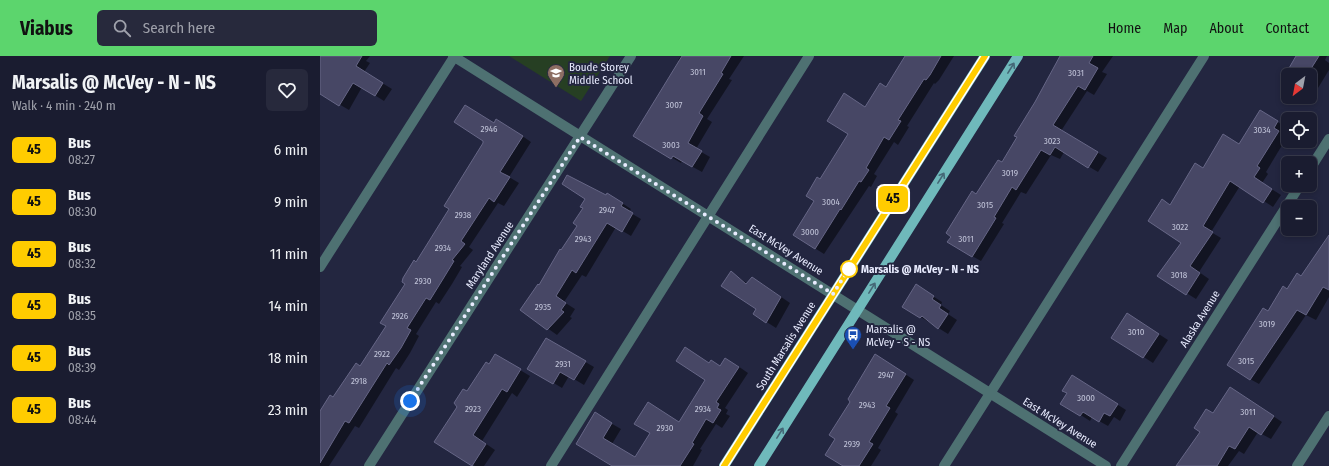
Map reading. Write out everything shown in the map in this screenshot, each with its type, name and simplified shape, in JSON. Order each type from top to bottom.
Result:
[{"type":"main road","name":"South Marsalis Avenue","points":[[724,466],[985,56]]},
{"type":"main road","points":[[759,466],[1018,56]]},
{"type":"street","name":"East McVey Avenue","points":[[454,56],[580,137],[1106,466]]},
{"type":"street","points":[[320,267],[454,56]]},
{"type":"street","name":"Maryland Avenue","points":[[369,466],[631,56]]},
{"type":"street","points":[[551,466],[809,56]]},
{"type":"street","points":[[944,466],[1204,56]]},
{"type":"street","points":[[1317,158],[1329,139]]},
{"type":"street","name":"Alaska Avenue","points":[[1121,466],[1296,192]]},
{"type":"street","points":[[1297,466],[1329,416]]},
{"type":"green space","points":[[509,56],[610,56],[581,101]]},
{"type":"building","points":[[320,56],[362,56],[356,66],[383,83],[375,96],[353,83],[339,106],[320,94]]},
{"type":"building","points":[[682,56],[731,56],[721,73],[723,74],[699,113],[703,116],[688,143],[702,151],[692,167],[673,156],[671,159],[633,136]]},
{"type":"building","points":[[905,56],[941,56],[930,75],[926,80],[924,79],[898,120],[901,121],[889,140],[884,137],[866,168],[869,170],[861,182],[859,181],[815,249],[793,235],[814,201],[806,196],[817,177],[820,179],[848,134],[827,121],[844,93],[865,107],[880,83],[886,87]]},
{"type":"building","points":[[1060,56],[1093,56],[1089,63],[1098,68],[1085,90],[1078,86],[1053,125],[1098,152],[1088,168],[1055,147],[1050,155],[1041,150],[1016,190],[1012,187],[994,217],[996,218],[972,257],[947,242],[951,237],[946,233],[972,191],[976,194],[998,160],[1002,162],[1017,137],[1014,136],[1035,102]]},
{"type":"building","points":[[1296,56],[1319,56],[1311,68],[1289,68]]},
{"type":"building","points":[[465,105],[494,123],[496,119],[523,136],[500,172],[510,177],[494,202],[489,198],[461,241],[465,244],[452,260],[454,261],[430,300],[426,298],[407,328],[411,330],[401,348],[389,365],[387,363],[349,423],[345,421],[320,463],[320,411],[330,395],[333,397],[356,363],[360,366],[386,326],[380,323],[405,284],[402,282],[403,278],[414,260],[416,262],[449,209],[444,206],[483,143],[483,141],[454,122]]},
{"type":"building","points":[[1260,110],[1278,121],[1274,128],[1279,131],[1257,166],[1260,168],[1254,177],[1272,189],[1263,203],[1230,181],[1203,226],[1213,232],[1190,266],[1200,273],[1186,295],[1157,276],[1181,243],[1148,221],[1162,199],[1170,205],[1195,163],[1203,168],[1223,134],[1239,144]]},
{"type":"building","points":[[567,175],[606,195],[607,193],[623,203],[621,206],[633,213],[622,232],[607,223],[576,273],[572,270],[556,296],[566,303],[561,310],[564,312],[547,330],[520,310],[538,284],[539,285],[560,249],[561,250],[577,226],[573,223],[583,208],[580,207],[585,199],[562,184]]},
{"type":"building","points":[[1329,235],[1329,290],[1323,287],[1306,315],[1297,310],[1250,380],[1227,365],[1263,308],[1268,311],[1283,286],[1287,289],[1297,273],[1301,276]]},
{"type":"building","points":[[731,271],[746,284],[752,277],[781,297],[766,323],[753,314],[756,309],[721,286]]},
{"type":"building","points":[[916,284],[934,296],[932,299],[941,305],[939,308],[948,314],[938,329],[922,316],[920,318],[902,307]]},
{"type":"building","points":[[1127,313],[1159,334],[1143,358],[1111,338]]},
{"type":"building","points":[[546,338],[586,361],[574,380],[560,372],[553,384],[527,369]]},
{"type":"building","points":[[685,347],[709,363],[711,360],[720,366],[725,358],[739,367],[716,402],[719,404],[717,408],[721,410],[713,423],[706,419],[692,443],[694,444],[680,466],[612,466],[576,444],[595,412],[612,423],[603,438],[635,457],[650,433],[634,424],[648,402],[679,422],[705,380],[676,361]]},
{"type":"building","points":[[495,354],[521,369],[507,392],[502,389],[473,435],[486,444],[472,466],[434,442],[457,407],[454,403],[463,389],[467,391],[486,362],[489,364]]},
{"type":"building","points":[[875,354],[906,374],[886,406],[890,408],[869,442],[873,444],[859,466],[843,466],[825,455],[835,439],[829,435],[850,402],[848,399]]},
{"type":"building","points":[[1072,375],[1118,404],[1110,416],[1104,413],[1099,422],[1083,412],[1080,416],[1060,404],[1067,393],[1062,391]]},
{"type":"building","points":[[1230,387],[1274,416],[1261,435],[1249,427],[1235,449],[1229,446],[1217,466],[1176,466],[1200,432],[1194,428],[1206,409],[1213,413]]},
{"type":"bus line","name":"45","points":[[724,466],[985,56]]},
{"type":"place","name":"Boude Storey Middle School","points":[[556,88]]},
{"type":"place","name":"Marsalis @ McVey - N - NS","points":[[849,269]]},
{"type":"place","name":"Marsalis @ McVey - S - NS","points":[[853,350]]},
{"type":"route","points":[[410,401],[580,137],[833,294],[850,267],[849,269]]}]
